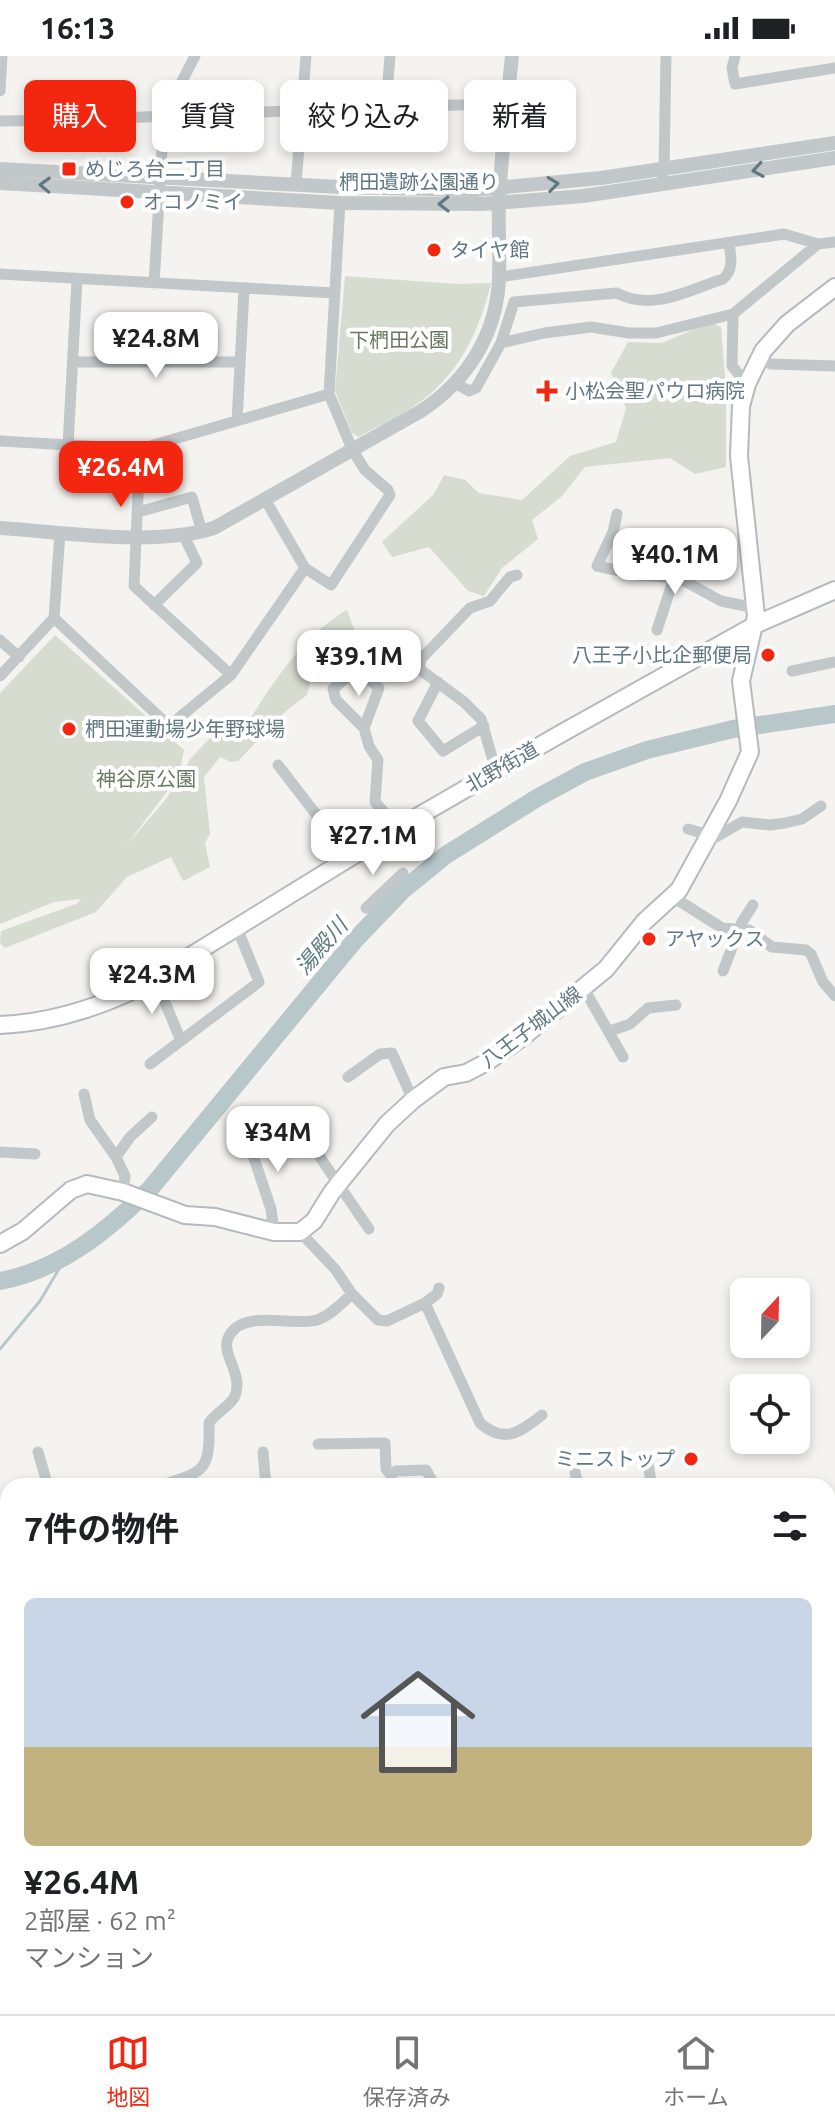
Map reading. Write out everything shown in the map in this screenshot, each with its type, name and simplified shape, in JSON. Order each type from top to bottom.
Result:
[{"type":"main road","points":[[756,616],[738,439],[741,406],[758,359],[787,324],[835,287]]},
{"type":"main road","name":"北野街道","points":[[0,1025],[48,1020],[112,1001],[756,616],[835,590]]},
{"type":"main road","name":"八王子城山線","points":[[300,1232],[314,1221],[387,1124],[413,1100],[444,1077],[466,1073],[487,1062],[606,969],[644,922],[682,886],[710,837],[750,752],[741,688],[756,616]]},
{"type":"main road","points":[[0,1244],[23,1231],[77,1186],[91,1184],[123,1192],[185,1215],[215,1217],[274,1232],[300,1232]]},
{"type":"street","points":[[0,91],[2,56]]},
{"type":"street","points":[[183,80],[195,56]]},
{"type":"street","points":[[304,80],[306,56]]},
{"type":"street","points":[[388,80],[390,56]]},
{"type":"street","points":[[510,80],[512,56]]},
{"type":"street","points":[[661,185],[666,56]]},
{"type":"street","points":[[735,56],[732,68],[735,84],[835,68]]},
{"type":"street","points":[[0,121],[152,116]]},
{"type":"street","name":"椚田遺跡公園通り","points":[[0,183],[296,185],[499,196],[835,143]]},
{"type":"street","points":[[154,284],[161,152]]},
{"type":"street","points":[[296,185],[298,152]]},
{"type":"street","points":[[0,528],[137,536],[184,536],[202,532],[229,522],[428,406],[455,383],[472,363],[489,331],[500,277],[499,196],[503,152]]},
{"type":"street","name":"椚田遺跡公園通り","points":[[0,169],[340,203],[499,196],[583,196],[835,158]]},
{"type":"street","points":[[266,501],[305,568],[331,585],[389,499],[388,490],[365,470],[353,451],[329,394],[340,203]]},
{"type":"street","points":[[500,277],[784,234],[818,244],[835,242]]},
{"type":"street","points":[[455,383],[469,391],[474,390],[501,343],[514,302],[617,293],[627,299],[653,302],[723,279],[729,274],[732,264],[729,243]]},
{"type":"street","points":[[501,343],[591,327],[629,333],[664,332],[733,314],[818,244]]},
{"type":"street","points":[[0,274],[334,293]]},
{"type":"street","points":[[68,445],[77,280]]},
{"type":"street","points":[[237,421],[244,290]]},
{"type":"street","points":[[733,314],[732,366],[747,384]]},
{"type":"street","points":[[758,359],[771,364],[835,366]]},
{"type":"street","points":[[74,362],[239,362]]},
{"type":"street","points":[[0,441],[140,449],[329,394]]},
{"type":"street","points":[[140,449],[134,586],[231,675]]},
{"type":"street","points":[[138,512],[192,497],[202,532]]},
{"type":"street","points":[[617,514],[613,532],[597,566],[639,575],[674,578],[756,616]]},
{"type":"street","points":[[0,676],[54,618],[60,532]]},
{"type":"street","points":[[154,605],[197,563],[184,536]]},
{"type":"street","points":[[54,618],[169,726],[231,675],[305,568]]},
{"type":"street","points":[[496,771],[484,726],[464,702],[419,666],[421,659],[470,608],[490,601],[510,577],[517,575]]},
{"type":"street","points":[[657,630],[674,578]]},
{"type":"street","points":[[0,640],[19,657]]},
{"type":"street","points":[[792,671],[835,662]]},
{"type":"street","points":[[364,728],[379,688],[357,668],[333,689],[336,700],[364,728],[369,746],[378,760],[375,802],[398,828]]},
{"type":"street","points":[[438,682],[418,721],[443,751],[484,726]]},
{"type":"street","points":[[278,765],[349,857]]},
{"type":"street","points":[[688,829],[710,837],[721,836],[742,822],[770,825],[802,819],[821,806]]},
{"type":"street","points":[[366,908],[403,873]]},
{"type":"street","points":[[673,897],[722,928],[749,930],[772,947],[806,950],[811,954],[823,982],[835,996]]},
{"type":"street","points":[[723,971],[753,905]]},
{"type":"street","points":[[150,1064],[259,982],[237,928]]},
{"type":"street","points":[[155,978],[181,1041]]},
{"type":"street","points":[[583,987],[623,1057]]},
{"type":"street","points":[[610,1031],[630,1024],[648,1008],[676,1005]]},
{"type":"street","points":[[348,1077],[380,1054],[392,1053],[413,1100]]},
{"type":"street","points":[[84,1094],[90,1120],[116,1157],[125,1176],[123,1192]]},
{"type":"street","points":[[301,1113],[313,1147],[369,1229]]},
{"type":"street","points":[[116,1157],[130,1137],[152,1117]]},
{"type":"street","points":[[243,1125],[271,1209],[274,1232]]},
{"type":"street","points":[[0,1152],[35,1154]]},
{"type":"street","points":[[300,1232],[378,1320],[387,1321],[425,1303],[437,1294],[439,1288]]},
{"type":"street","points":[[180,1478],[198,1471],[207,1461],[211,1448],[209,1423],[231,1402],[237,1388],[237,1374],[226,1349],[231,1332],[264,1320],[318,1320],[352,1294]]},
{"type":"street","points":[[425,1303],[480,1423],[502,1436],[513,1434],[542,1415]]},
{"type":"street","points":[[318,1444],[385,1443],[386,1469],[390,1478]]},
{"type":"street","points":[[38,1452],[46,1478]]},
{"type":"street","points":[[263,1452],[265,1478]]},
{"type":"street","points":[[648,1464],[651,1478]]},
{"type":"street","points":[[392,1478],[396,1471],[426,1470],[430,1478]]},
{"type":"street","points":[[575,1472],[576,1478]]},
{"type":"green space","name":"下椚田公園","points":[[345,276],[458,284],[491,283],[475,332],[449,375],[417,404],[359,437],[352,433],[335,391]]},
{"type":"green space","points":[[711,322],[721,327],[726,389],[726,467],[695,474],[670,458],[585,467],[562,496],[532,520],[538,539],[502,568],[484,596],[468,591],[429,547],[392,557],[382,542],[434,494],[444,475],[465,480],[479,493],[522,500],[570,456],[616,442],[626,408],[611,373],[628,342],[662,343]]},
{"type":"green space","name":"神谷原公園","points":[[347,610],[354,629],[334,644],[314,668],[307,695],[286,711],[238,761],[231,762],[220,757],[204,777],[210,834],[205,843],[210,867],[183,881],[171,857],[127,877],[96,912],[5,948],[0,943],[1,931],[76,904],[81,899],[54,902],[0,924],[0,693],[55,635],[184,750],[179,776],[125,847],[166,799],[191,758],[212,736],[240,731],[245,727],[302,647]]},
{"type":"waterway","name":"湯殿川","points":[[0,1281],[22,1276],[63,1258],[100,1233],[150,1189],[355,940],[403,890],[446,855],[585,772],[647,750],[733,729],[835,714]]},
{"type":"waterway","points":[[0,1349],[40,1301],[66,1257]]},
{"type":"place","name":"めじろ台二丁目","points":[[69,169]]},
{"type":"place","name":"オコノミイ","points":[[127,202]]},
{"type":"place","name":"タイヤ館","points":[[434,250]]},
{"type":"place","name":"小松会聖パウロ病院","points":[[547,391]]},
{"type":"place","name":"八王子小比企郵便局","points":[[768,655]]},
{"type":"place","name":"椚田運動場少年野球場","points":[[69,729]]},
{"type":"place","name":"アヤックス","points":[[649,939]]},
{"type":"place","name":"ミニストップ","points":[[691,1459]]}]
